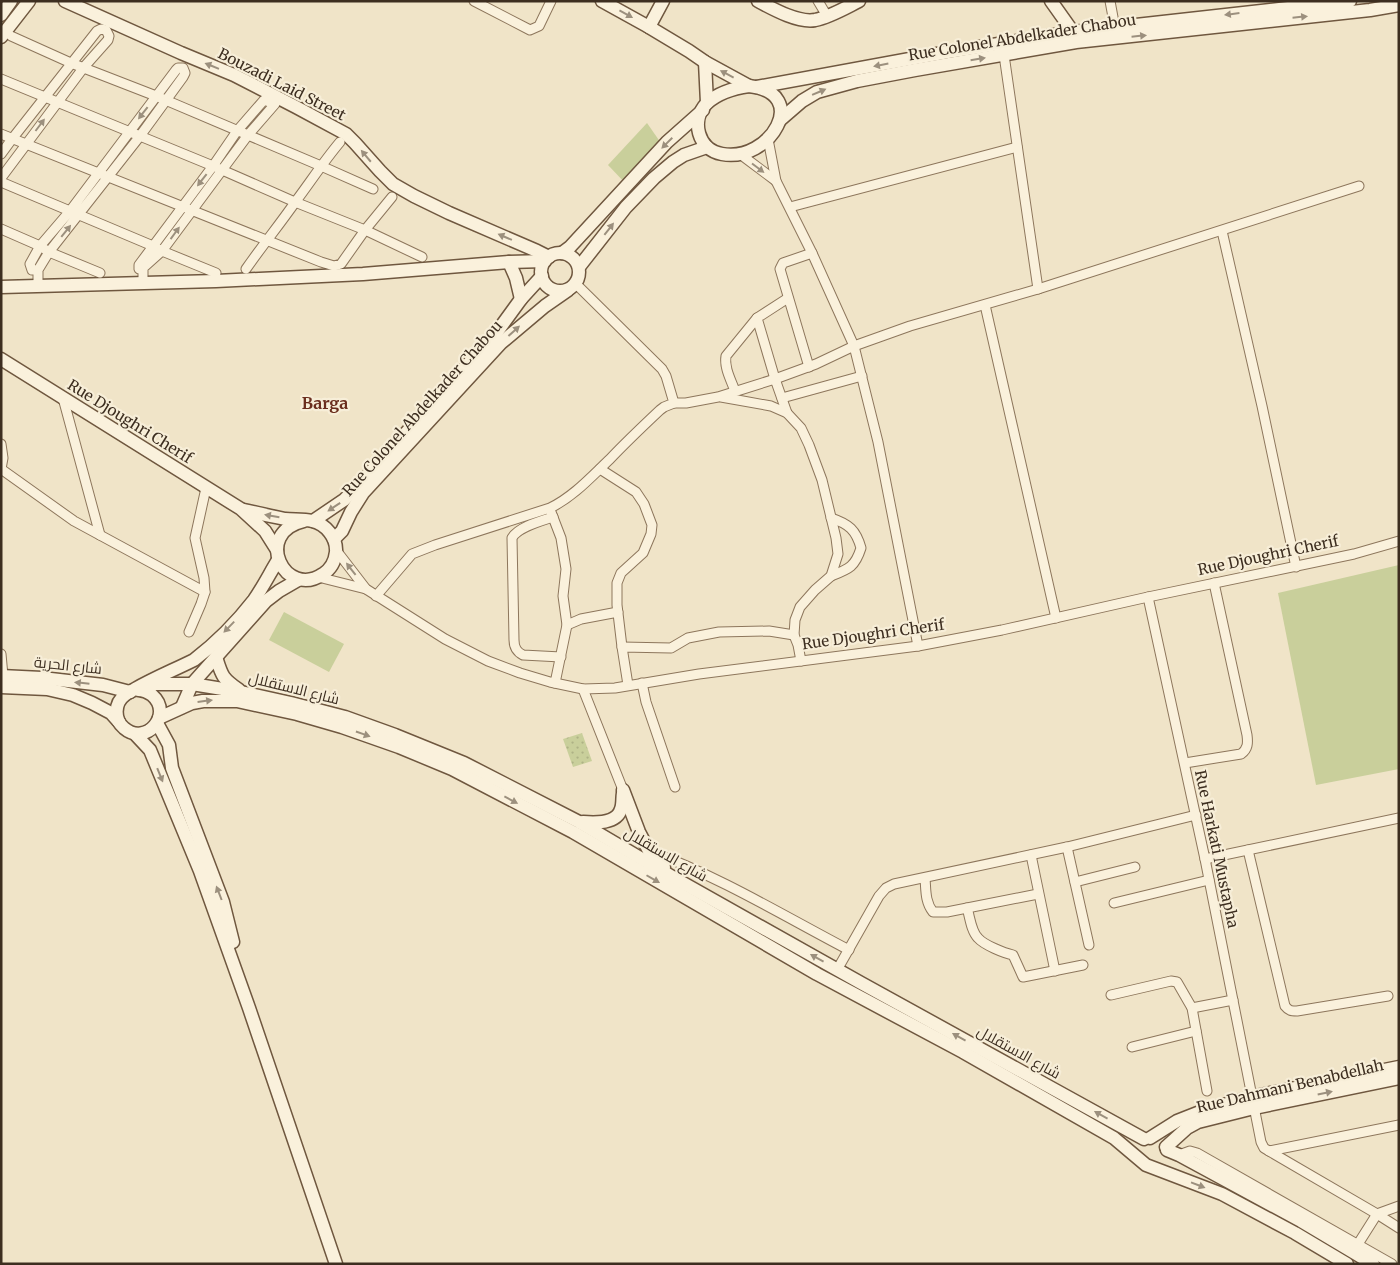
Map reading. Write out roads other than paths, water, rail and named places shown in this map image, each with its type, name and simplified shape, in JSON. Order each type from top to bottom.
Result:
[{"type":"main road","points":[[1,14],[11,1]]},
{"type":"main road","points":[[6,37],[29,1]]},
{"type":"main road","name":"Bouzadi Laid Street","points":[[66,1],[234,75],[296,107],[346,134],[393,184],[449,214],[537,251],[547,259]]},
{"type":"main road","points":[[602,1],[649,27],[705,62],[753,87],[768,91],[775,97],[781,112],[780,120],[776,130],[758,147],[740,154],[724,155],[715,153],[701,141],[698,127],[705,106],[705,62]]},
{"type":"main road","points":[[649,27],[663,1]]},
{"type":"main road","points":[[758,1],[799,19],[814,20],[859,1]]},
{"type":"main road","points":[[1050,1],[1074,38]]},
{"type":"main road","name":"Rue Colonel Abdelkader Chabou","points":[[780,120],[802,101],[817,92],[857,81],[1004,55],[1115,28],[1350,1]]},
{"type":"main road","name":"Rue Colonel Abdelkader Chabou","points":[[753,87],[948,52],[1370,6],[1399,5]]},
{"type":"main road","points":[[1,287],[216,281],[343,275],[547,259],[562,253],[570,247],[667,142],[705,106],[722,94],[741,87],[753,87]]},
{"type":"main road","points":[[579,267],[626,207],[654,178],[672,162],[684,155],[707,147]]},
{"type":"main road","points":[[547,259],[542,268],[545,284],[560,292],[572,287],[579,276],[579,267],[572,257],[562,253]]},
{"type":"main road","points":[[509,262],[516,278],[521,299]]},
{"type":"main road","name":"Rue Colonel Abdelkader Chabou","points":[[308,521],[344,500],[359,485],[497,332],[521,299],[542,276]]},
{"type":"main road","name":"Rue Colonel Abdelkader Chabou","points":[[335,544],[363,493],[502,342],[538,311],[572,287]]},
{"type":"main road","name":"Rue Djoughri Cherif","points":[[1,359],[241,509]]},
{"type":"main road","points":[[182,707],[192,684],[266,601],[298,580],[309,580],[326,573],[335,558],[335,544],[329,531],[322,525],[241,509]]},
{"type":"main road","points":[[241,509],[265,531],[284,569],[298,580]]},
{"type":"main road","points":[[135,690],[150,694],[160,708],[158,720],[148,732],[142,734],[129,732],[119,722],[117,716],[118,704],[125,694],[194,660],[214,643],[254,599],[268,579],[277,555],[278,541],[282,534],[295,523],[308,521]]},
{"type":"main road","points":[[216,657],[219,671],[224,678],[241,692]]},
{"type":"main road","name":"شارع الحرية","points":[[2,680],[42,678],[135,690]]},
{"type":"main road","name":"شارع الحرية","points":[[2,680],[73,695],[111,713],[119,722]]},
{"type":"main road","name":"شارع الاستقلال","points":[[135,690],[155,684],[192,684],[291,703],[345,717],[464,763],[579,822],[837,970],[1147,1139]]},
{"type":"main road","name":"شارع الاستقلال","points":[[158,720],[182,707],[204,701],[237,701],[266,706],[342,727],[399,747],[452,769],[573,832],[817,974],[963,1052],[1114,1138],[1140,1160]]},
{"type":"main road","points":[[158,720],[169,746],[172,768],[223,902],[249,1008]]},
{"type":"main road","points":[[135,734],[150,750],[200,871],[249,1008],[336,1264]]},
{"type":"main road","points":[[579,822],[598,823],[613,819],[621,810],[623,790]]},
{"type":"main road","points":[[623,790],[639,832],[649,851],[674,878]]},
{"type":"main road","name":"Rue Dahmani Benabdellah","points":[[1170,1151],[1187,1128],[1198,1122],[1253,1102],[1399,1067]]},
{"type":"main road","name":"Rue Dahmani Benabdellah","points":[[1147,1139],[1177,1121],[1205,1110],[1399,1078]]},
{"type":"main road","points":[[1347,1264],[1295,1233],[1222,1194],[1146,1165],[1140,1160],[1138,1150],[1147,1139],[1160,1140],[1170,1151],[1301,1221],[1373,1264]]},
{"type":"main road","points":[[1153,1167],[1161,1165],[1170,1151]]},
{"type":"street","points":[[474,1],[530,30],[539,26],[551,1]]},
{"type":"street","points":[[818,1],[827,16]]},
{"type":"street","points":[[1110,1],[1115,28]]},
{"type":"street","points":[[1,154],[96,31],[106,30],[108,40],[84,67],[1,178]]},
{"type":"street","points":[[6,37],[166,100],[373,189]]},
{"type":"street","points":[[1004,55],[1038,289]]},
{"type":"street","points":[[38,270],[32,270],[30,264],[40,246],[70,211],[176,70],[183,68],[184,77],[49,252],[38,270],[38,285]]},
{"type":"street","points":[[1,79],[365,230],[422,257]]},
{"type":"street","points":[[143,282],[142,268],[192,210],[217,168],[237,131],[264,100],[275,104],[248,135],[217,168],[182,206],[157,249]]},
{"type":"street","points":[[1,134],[334,266],[341,264],[392,197]]},
{"type":"street","points":[[768,139],[776,181],[790,206],[854,346],[878,442],[918,646]]},
{"type":"street","points":[[246,269],[340,142]]},
{"type":"street","points":[[790,206],[1017,147]]},
{"type":"street","points":[[740,154],[776,181]]},
{"type":"street","points":[[1,182],[216,273]]},
{"type":"street","points":[[561,657],[523,655],[514,646],[512,538],[514,534],[551,512],[570,496],[664,407],[674,403],[718,397],[735,392],[809,367],[854,346],[910,326],[1038,289],[1359,186]]},
{"type":"street","points":[[1,229],[40,246],[49,252],[100,273]]},
{"type":"street","points":[[1222,231],[1296,566]]},
{"type":"street","points":[[809,367],[780,269],[783,263],[812,253]]},
{"type":"street","points":[[572,287],[662,369],[674,403]]},
{"type":"street","points":[[735,392],[725,360],[726,356],[757,318],[788,298]]},
{"type":"street","points":[[985,305],[1056,618]]},
{"type":"street","points":[[757,318],[787,413]]},
{"type":"street","points":[[782,398],[862,376]]},
{"type":"street","points":[[718,397],[771,406],[787,413],[801,428],[822,480],[831,518],[838,554],[831,576]]},
{"type":"street","points":[[63,398],[100,535]]},
{"type":"street","points":[[1,444],[3,458],[1,469],[74,521],[205,592]]},
{"type":"street","points":[[600,469],[636,492],[644,504],[652,525],[651,534],[643,553],[621,574],[617,583],[618,612],[628,685]]},
{"type":"street","points":[[189,632],[202,604],[205,592],[204,578],[195,538],[206,488]]},
{"type":"street","points":[[376,596],[412,554],[435,545],[551,512]]},
{"type":"street","points":[[551,512],[561,538],[566,569],[563,596],[567,625],[555,683]]},
{"type":"street","points":[[801,661],[794,635],[795,620],[800,607],[831,576],[854,564],[861,548],[855,532],[840,521],[831,518]]},
{"type":"street","name":"Rue Djoughri Cherif","points":[[366,589],[444,639],[488,661],[520,673],[582,690],[615,688],[699,674],[918,646],[1002,630],[1354,554],[1399,541]]},
{"type":"street","points":[[335,544],[366,589]]},
{"type":"street","points":[[318,577],[366,589]]},
{"type":"street","points":[[1185,763],[1241,754],[1248,745],[1214,583]]},
{"type":"street","name":"Rue Harkati Mustapha","points":[[1148,597],[1196,815],[1261,1142],[1264,1148],[1269,1151]]},
{"type":"street","points":[[567,625],[581,619],[618,612]]},
{"type":"street","points":[[622,647],[671,648],[688,638],[719,632],[769,631],[794,635]]},
{"type":"street","points":[[1,654],[2,680]]},
{"type":"street","points":[[642,683],[646,702],[675,788]]},
{"type":"street","points":[[582,690],[623,790]]},
{"type":"street","points":[[837,970],[879,896],[886,888],[902,882],[1068,847],[1196,815]]},
{"type":"street","points":[[1205,859],[1399,818]]},
{"type":"street","points":[[1068,847],[1089,945]]},
{"type":"street","points":[[1248,850],[1285,1006],[1288,1010],[1297,1011],[1388,996]]},
{"type":"street","points":[[649,851],[683,863],[848,950]]},
{"type":"street","points":[[1031,855],[1055,971]]},
{"type":"street","points":[[1075,882],[1135,868]]},
{"type":"street","points":[[925,878],[927,900],[933,912],[947,912],[1038,894]]},
{"type":"street","points":[[1114,903],[1209,880]]},
{"type":"street","points":[[967,908],[978,938],[1004,953],[1013,955],[1023,978],[1083,965]]},
{"type":"street","points":[[1111,995],[1174,981],[1177,982],[1192,1008],[1207,1091]]},
{"type":"street","points":[[1192,1008],[1233,1000]]},
{"type":"street","points":[[1132,1047],[1196,1031]]},
{"type":"street","points":[[1269,1151],[1399,1125]]},
{"type":"street","points":[[1170,1151],[1197,1153],[1392,1264]]},
{"type":"street","points":[[1269,1151],[1399,1228]]},
{"type":"street","points":[[1358,1244],[1378,1214],[1399,1206]]},
{"type":"district","name":"Barga","points":[[325,403]]}]
